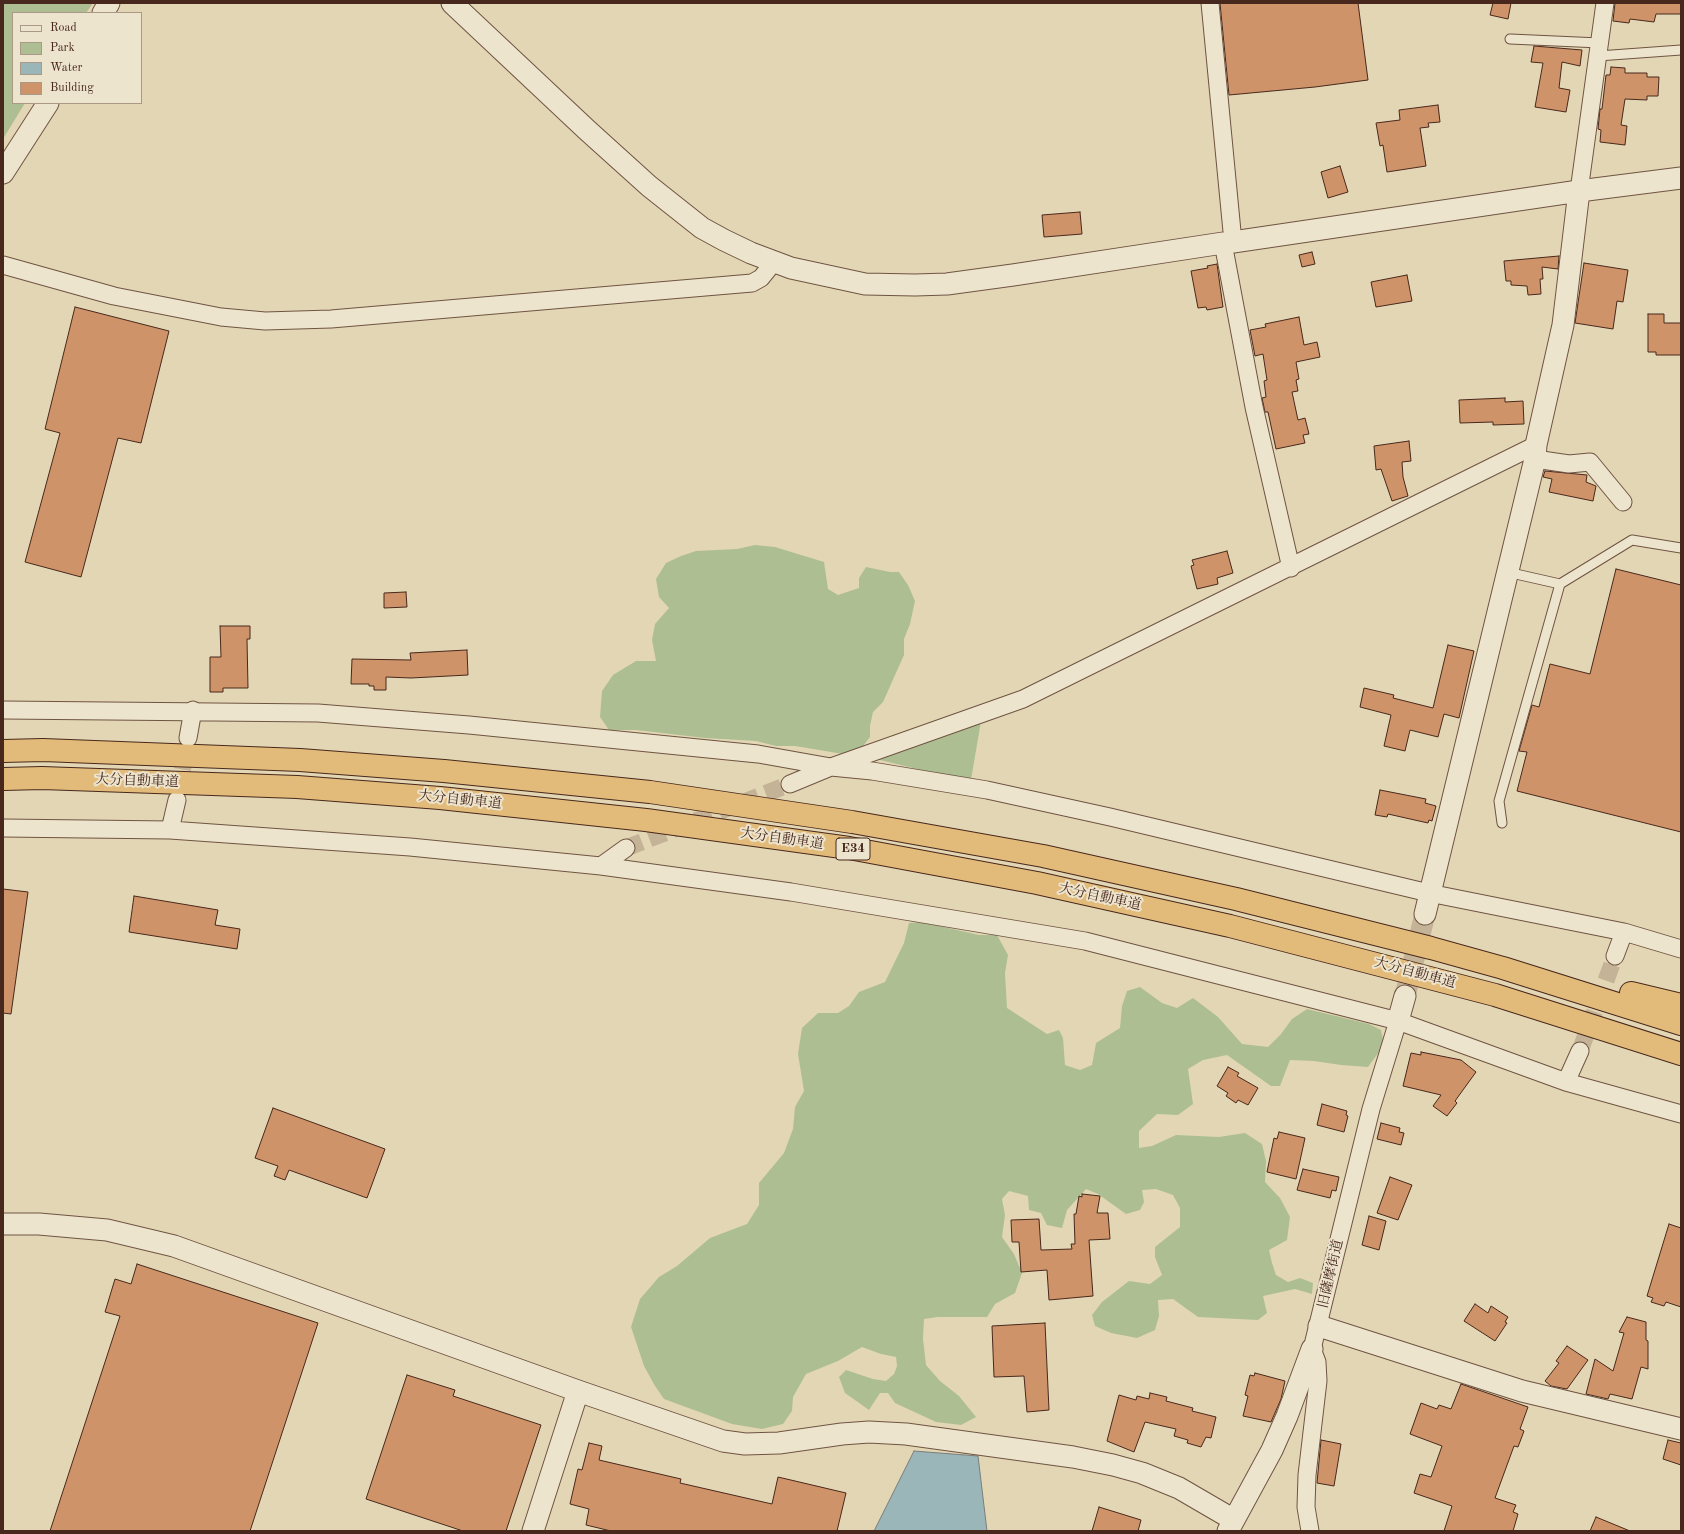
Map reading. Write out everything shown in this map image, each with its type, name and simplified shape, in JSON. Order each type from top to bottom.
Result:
[{"type":"highway","name":"大分自動車道","points":[[3,751],[43,750],[300,760],[444,771],[650,792],[852,822],[1043,856],[1236,899],[1503,968],[1681,1024]]},
{"type":"highway","name":"大分自動車道","points":[[3,779],[42,778],[297,786],[440,798],[646,820],[849,848],[1037,883],[1230,926],[1495,995],[1681,1054]]},
{"type":"highway","points":[[1430,948],[1568,977],[1681,1005]]},
{"type":"street","points":[[104,12],[109,3]]},
{"type":"street","points":[[452,3],[649,186],[702,228],[745,250],[791,268],[865,284],[947,284],[1579,191],[1681,178]]},
{"type":"street","points":[[1210,3],[1228,242],[1254,407],[1291,568]]},
{"type":"street","points":[[1425,914],[1429,892],[1536,452],[1563,325],[1579,191],[1605,3]]},
{"type":"street","points":[[3,173],[47,104]]},
{"type":"street","points":[[3,265],[114,296],[221,316],[266,321],[331,319],[752,283],[761,278],[774,262]]},
{"type":"street","points":[[790,784],[832,767],[1023,699],[1291,568],[1536,452],[1569,464],[1590,462],[1623,502]]},
{"type":"street","points":[[3,710],[193,710],[318,712],[470,725],[758,754],[832,767],[872,771],[994,792],[1429,892],[1624,932],[1681,949]]},
{"type":"street","points":[[188,738],[193,710]]},
{"type":"street","points":[[170,830],[176,800]]},
{"type":"street","points":[[3,828],[170,830],[410,847],[600,866],[791,892],[1085,941],[1398,1021],[1566,1082],[1681,1114]]},
{"type":"street","points":[[600,866],[626,848]]},
{"type":"street","points":[[1615,956],[1624,932]]},
{"type":"street","points":[[1398,1021],[1405,996]]},
{"type":"street","name":"旧薩摩街道","points":[[1312,1349],[1319,1326],[1371,1109],[1398,1021]]},
{"type":"street","points":[[1566,1082],[1580,1051]]},
{"type":"street","points":[[3,1224],[39,1224],[107,1230],[174,1246],[578,1391],[723,1441],[745,1444],[779,1443],[842,1434],[869,1432],[913,1435],[1073,1457],[1114,1465],[1179,1488],[1231,1525],[1272,1450],[1287,1416],[1312,1349]]},
{"type":"street","points":[[1319,1326],[1522,1391],[1681,1429]]},
{"type":"street","points":[[1310,1531],[1306,1507],[1307,1475],[1318,1380],[1318,1362],[1312,1349]]},
{"type":"street","points":[[533,1531],[578,1391]]},
{"type":"lane","points":[[1510,39],[1599,50],[1681,50]]},
{"type":"lane","points":[[1502,823],[1499,801],[1560,584],[1632,540],[1681,548]]},
{"type":"lane","points":[[1507,572],[1560,584]]},
{"type":"green space","points":[[3,3],[93,3],[87,12],[12,12],[12,104],[24,104],[3,139]]},
{"type":"green space","points":[[755,545],[775,547],[824,562],[828,589],[838,595],[859,588],[859,578],[866,567],[890,572],[899,572],[908,585],[915,601],[910,624],[904,639],[904,655],[883,702],[873,712],[870,726],[870,737],[860,750],[843,754],[795,746],[776,746],[756,741],[705,738],[636,730],[609,730],[600,717],[602,691],[613,675],[636,661],[656,661],[652,640],[655,624],[669,608],[659,597],[656,579],[666,563],[696,551],[737,549]]},
{"type":"green space","points":[[981,721],[971,780],[876,759]]},
{"type":"green space","points":[[922,922],[979,935],[997,935],[1008,955],[1005,973],[1007,1008],[1047,1034],[1059,1030],[1063,1038],[1065,1065],[1080,1070],[1092,1065],[1096,1043],[1120,1028],[1122,1006],[1127,991],[1140,987],[1162,1003],[1177,1008],[1193,998],[1218,1017],[1242,1044],[1268,1047],[1281,1034],[1292,1019],[1307,1009],[1369,1024],[1381,1030],[1384,1045],[1368,1067],[1290,1060],[1280,1086],[1271,1086],[1227,1055],[1203,1060],[1188,1069],[1193,1104],[1178,1115],[1157,1114],[1139,1131],[1139,1148],[1152,1146],[1176,1135],[1219,1137],[1245,1133],[1262,1144],[1266,1161],[1265,1182],[1280,1198],[1290,1217],[1287,1240],[1269,1250],[1276,1275],[1288,1282],[1300,1278],[1313,1283],[1312,1294],[1295,1289],[1263,1296],[1267,1313],[1258,1320],[1198,1317],[1173,1299],[1158,1300],[1159,1316],[1155,1330],[1137,1338],[1111,1333],[1095,1326],[1092,1315],[1102,1302],[1129,1281],[1150,1284],[1162,1275],[1155,1257],[1155,1247],[1180,1227],[1180,1208],[1173,1195],[1156,1189],[1142,1190],[1144,1202],[1140,1210],[1126,1214],[1098,1194],[1086,1189],[1067,1210],[1062,1228],[1047,1225],[1041,1213],[1029,1210],[1028,1196],[1009,1191],[1002,1199],[1005,1215],[1002,1237],[1014,1254],[1022,1273],[1015,1293],[995,1304],[987,1317],[938,1317],[924,1319],[923,1339],[926,1365],[940,1381],[959,1396],[976,1417],[961,1425],[936,1422],[895,1403],[888,1393],[880,1393],[869,1410],[845,1393],[839,1377],[846,1370],[873,1379],[886,1381],[894,1374],[897,1366],[896,1357],[881,1354],[862,1347],[838,1361],[806,1374],[793,1397],[792,1411],[783,1424],[762,1429],[732,1424],[664,1399],[644,1366],[631,1327],[640,1299],[659,1277],[677,1266],[710,1238],[747,1224],[759,1205],[759,1183],[784,1153],[793,1129],[795,1107],[804,1091],[798,1054],[802,1028],[818,1013],[838,1013],[849,1006],[859,992],[885,982],[904,943],[909,923]]},
{"type":"water","points":[[914,1451],[978,1456],[987,1531],[874,1531]]},
{"type":"building","points":[[1220,3],[1358,3],[1368,80],[1315,87],[1229,95]]},
{"type":"building","points":[[1493,3],[1511,3],[1508,19],[1490,15]]},
{"type":"building","points":[[1615,3],[1681,3],[1681,14],[1656,14],[1654,22],[1630,19],[1629,23],[1613,21]]},
{"type":"building","points":[[1534,46],[1582,50],[1580,66],[1562,62],[1559,88],[1570,90],[1566,112],[1535,107],[1543,63],[1531,62]]},
{"type":"building","points":[[1611,67],[1625,68],[1625,73],[1647,73],[1647,77],[1659,77],[1658,96],[1647,96],[1647,100],[1625,99],[1621,125],[1627,126],[1625,145],[1600,142],[1601,130],[1598,129],[1600,109],[1602,109],[1606,75],[1610,75]]},
{"type":"building","points":[[1438,105],[1440,122],[1428,123],[1429,127],[1420,128],[1426,166],[1387,172],[1383,145],[1380,146],[1376,123],[1400,120],[1399,110]]},
{"type":"building","points":[[1340,166],[1348,192],[1328,198],[1321,172]]},
{"type":"building","points":[[1080,212],[1082,234],[1044,237],[1042,215]]},
{"type":"building","points":[[1312,252],[1315,264],[1302,267],[1299,255]]},
{"type":"building","points":[[1559,256],[1558,269],[1542,267],[1543,279],[1540,279],[1541,294],[1528,295],[1527,286],[1511,285],[1511,281],[1506,281],[1504,261]]},
{"type":"building","points":[[1584,263],[1628,270],[1623,302],[1617,301],[1613,329],[1575,323]]},
{"type":"building","points":[[1217,264],[1223,307],[1207,310],[1206,307],[1198,308],[1191,271],[1208,268],[1207,266]]},
{"type":"building","points":[[1407,275],[1412,301],[1376,307],[1371,282]]},
{"type":"building","points":[[75,307],[169,331],[141,443],[118,438],[81,577],[25,562],[60,433],[45,429]]},
{"type":"building","points":[[1648,314],[1664,314],[1664,323],[1681,323],[1681,355],[1656,355],[1656,352],[1648,352]]},
{"type":"building","points":[[1299,317],[1304,345],[1317,342],[1320,357],[1296,362],[1299,379],[1296,380],[1298,391],[1292,392],[1298,420],[1305,418],[1309,434],[1303,435],[1305,443],[1276,449],[1268,412],[1265,412],[1262,398],[1266,397],[1264,381],[1267,380],[1263,354],[1255,356],[1250,330],[1266,327],[1265,324]]},
{"type":"building","points":[[1505,398],[1505,402],[1523,401],[1524,424],[1493,425],[1493,422],[1460,423],[1459,400]]},
{"type":"building","points":[[1409,441],[1411,461],[1402,462],[1403,477],[1408,496],[1392,501],[1381,469],[1376,470],[1374,446]]},
{"type":"building","points":[[1545,471],[1587,475],[1586,482],[1596,486],[1593,501],[1549,492],[1552,479],[1543,477]]},
{"type":"building","points":[[1227,551],[1233,573],[1217,578],[1218,584],[1197,589],[1191,566],[1194,565],[1192,560]]},
{"type":"building","points":[[1616,569],[1681,585],[1681,832],[1517,791],[1527,752],[1519,751],[1532,705],[1539,707],[1550,664],[1590,674]]},
{"type":"building","points":[[406,592],[407,607],[384,608],[384,593]]},
{"type":"building","points":[[220,626],[250,626],[250,639],[247,639],[248,688],[223,688],[223,692],[210,692],[210,657],[221,657]]},
{"type":"building","points":[[1448,645],[1474,651],[1459,718],[1444,714],[1438,737],[1410,730],[1405,751],[1384,746],[1391,715],[1360,707],[1364,688],[1394,695],[1393,698],[1433,708]]},
{"type":"building","points":[[467,650],[468,675],[411,678],[386,677],[386,690],[374,690],[374,686],[369,686],[369,684],[351,684],[352,659],[411,660],[410,653]]},
{"type":"building","points":[[1380,790],[1426,799],[1425,803],[1436,806],[1432,821],[1429,820],[1428,823],[1388,814],[1387,817],[1375,815]]},
{"type":"building","points":[[3,889],[28,892],[11,1014],[3,1013]]},
{"type":"building","points":[[134,896],[218,910],[215,925],[240,929],[237,949],[129,932]]},
{"type":"building","points":[[1421,1052],[1461,1060],[1476,1072],[1455,1101],[1457,1103],[1447,1116],[1433,1106],[1441,1095],[1403,1086],[1411,1053],[1421,1055]]},
{"type":"building","points":[[1228,1067],[1239,1073],[1237,1076],[1258,1088],[1248,1105],[1238,1100],[1236,1103],[1226,1096],[1228,1093],[1217,1086]]},
{"type":"building","points":[[1322,1104],[1347,1111],[1346,1115],[1348,1116],[1344,1132],[1317,1125]]},
{"type":"building","points":[[273,1108],[385,1149],[367,1198],[289,1170],[285,1180],[274,1176],[278,1166],[255,1158]]},
{"type":"building","points":[[1381,1123],[1400,1128],[1399,1132],[1404,1133],[1401,1145],[1377,1139]]},
{"type":"building","points":[[1279,1132],[1305,1138],[1296,1179],[1267,1172],[1274,1138],[1277,1139]]},
{"type":"building","points":[[1303,1169],[1339,1177],[1336,1191],[1332,1190],[1330,1198],[1297,1190]]},
{"type":"building","points":[[1390,1177],[1412,1185],[1398,1220],[1377,1213]]},
{"type":"building","points":[[1082,1194],[1100,1196],[1097,1213],[1108,1213],[1110,1239],[1089,1240],[1093,1296],[1049,1300],[1047,1270],[1021,1272],[1019,1242],[1012,1242],[1011,1220],[1039,1219],[1041,1250],[1072,1249],[1071,1244],[1075,1244],[1074,1214],[1076,1214],[1079,1196],[1082,1197]]},
{"type":"building","points":[[1369,1216],[1386,1221],[1379,1250],[1362,1245]]},
{"type":"building","points":[[1669,1224],[1681,1228],[1681,1307],[1666,1302],[1664,1306],[1651,1302],[1653,1298],[1647,1296]]},
{"type":"building","points":[[137,1264],[318,1323],[250,1531],[50,1531],[120,1316],[105,1312],[115,1279],[131,1284]]},
{"type":"building","points":[[1475,1304],[1488,1313],[1491,1306],[1508,1317],[1505,1322],[1507,1323],[1495,1341],[1464,1321]]},
{"type":"building","points":[[1627,1317],[1646,1322],[1648,1369],[1641,1367],[1632,1399],[1610,1394],[1608,1399],[1586,1394],[1595,1359],[1613,1371],[1624,1333],[1619,1332]]},
{"type":"building","points":[[1045,1323],[1049,1410],[1027,1412],[1024,1376],[994,1377],[992,1326]]},
{"type":"building","points":[[1567,1346],[1588,1360],[1567,1389],[1551,1386],[1545,1381],[1559,1363],[1556,1361]]},
{"type":"building","points":[[1255,1373],[1285,1381],[1281,1399],[1271,1422],[1243,1416],[1248,1396],[1245,1395],[1250,1375],[1254,1376]]},
{"type":"building","points":[[407,1375],[455,1390],[453,1396],[541,1425],[506,1531],[463,1531],[366,1499]]},
{"type":"building","points":[[1461,1384],[1528,1407],[1520,1429],[1524,1431],[1518,1447],[1514,1446],[1495,1498],[1516,1505],[1513,1512],[1518,1514],[1513,1531],[1444,1531],[1452,1506],[1414,1493],[1420,1474],[1431,1477],[1442,1446],[1410,1434],[1421,1403],[1437,1409],[1439,1405],[1451,1409]]},
{"type":"building","points":[[1150,1393],[1167,1397],[1166,1401],[1193,1408],[1192,1411],[1216,1417],[1211,1438],[1206,1437],[1201,1447],[1187,1443],[1188,1440],[1174,1436],[1176,1429],[1145,1422],[1134,1452],[1107,1441],[1119,1395],[1136,1400],[1137,1396],[1149,1399]]},
{"type":"building","points":[[1321,1440],[1341,1444],[1334,1486],[1317,1483]]},
{"type":"building","points":[[1668,1440],[1681,1443],[1681,1465],[1663,1459]]},
{"type":"building","points":[[589,1443],[602,1446],[599,1460],[681,1479],[680,1483],[772,1504],[778,1477],[846,1493],[837,1531],[611,1531],[586,1525],[589,1509],[570,1504],[578,1469],[582,1470]]},
{"type":"building","points":[[1099,1507],[1141,1520],[1138,1531],[1092,1531]]},
{"type":"building","points":[[1596,1517],[1630,1531],[1590,1531]]},
{"type":"tunnel","points":[[178,794],[187,744]]},
{"type":"tunnel","points":[[626,848],[790,784]]},
{"type":"tunnel","points":[[1405,996],[1425,914]]},
{"type":"tunnel","points":[[1580,1051],[1615,956]]}]
